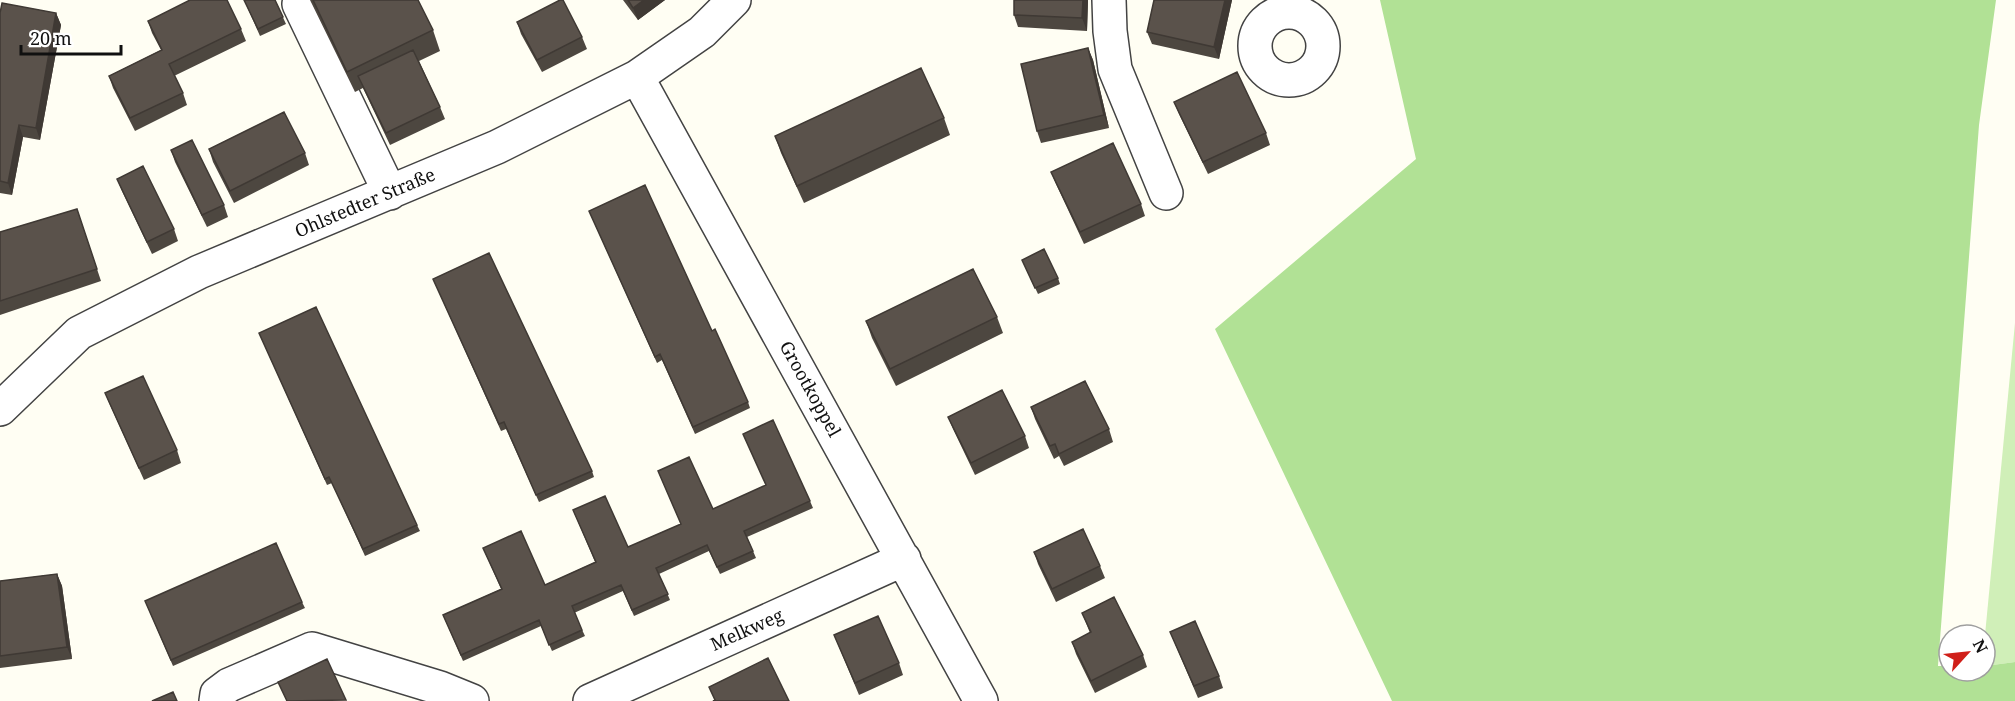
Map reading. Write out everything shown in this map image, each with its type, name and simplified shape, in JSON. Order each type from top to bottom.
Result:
[{"type":"street","name":"Ohlstedter Straße","points":[[0,409],[79,333],[199,272],[497,147],[638,77],[702,32],[734,0]]},
{"type":"street","points":[[1109,0],[1115,69],[1166,193]]},
{"type":"street","points":[[299,4],[390,192]]},
{"type":"street","name":"Grootkoppel","points":[[638,77],[981,701]]},
{"type":"street","name":"Melkweg","points":[[590,701],[904,559]]},
{"type":"street","points":[[216,701],[217,694],[229,685],[312,649],[440,688],[472,701]]},
{"type":"green space","points":[[1380,0],[1996,0],[1979,125],[1941,623],[1937,623],[1937,683],[1997,683],[1997,664],[2015,662],[2015,701],[1392,701],[1215,329],[1416,159]]},
{"type":"green space","points":[[2015,323],[2015,662],[1997,664],[1997,623],[1986,623]]},
{"type":"building","points":[[190,0],[227,0],[241,29],[169,64],[183,93],[130,118],[109,76],[162,50],[148,21]]},
{"type":"building","points":[[244,0],[275,0],[283,17],[258,29]]},
{"type":"building","points":[[313,0],[418,0],[433,30],[347,72]]},
{"type":"building","points":[[563,0],[582,37],[537,60],[517,22]]},
{"type":"building","points":[[628,0],[644,0],[633,8]]},
{"type":"building","points":[[1014,0],[1083,0],[1082,18],[1014,15]]},
{"type":"building","points":[[1154,0],[1225,0],[1214,47],[1147,32]]},
{"type":"building","points":[[2,3],[56,13],[36,128],[19,125],[8,183],[0,181],[0,13]]},
{"type":"building","points":[[1088,48],[1104,115],[1037,131],[1021,64]]},
{"type":"building","points":[[413,50],[440,107],[386,133],[358,76]]},
{"type":"building","points":[[921,68],[944,118],[797,186],[775,136]]},
{"type":"building","points":[[1237,72],[1266,133],[1203,162],[1174,102]]},
{"type":"building","points":[[284,112],[305,153],[230,191],[209,149]]},
{"type":"building","points":[[192,140],[224,205],[202,215],[171,150]]},
{"type":"building","points":[[1113,143],[1141,204],[1080,232],[1051,172]]},
{"type":"building","points":[[143,166],[174,229],[147,242],[117,179]]},
{"type":"building","points":[[645,185],[712,331],[715,329],[748,402],[693,427],[660,354],[655,357],[589,211]]},
{"type":"building","points":[[77,209],[97,269],[0,301],[0,232]]},
{"type":"building","points":[[1044,249],[1058,278],[1035,288],[1022,260]]},
{"type":"building","points":[[489,253],[592,471],[536,495],[504,422],[499,424],[433,279]]},
{"type":"building","points":[[973,269],[997,317],[890,369],[866,321]]},
{"type":"building","points":[[316,307],[417,525],[363,549],[329,477],[325,479],[259,333]]},
{"type":"building","points":[[143,376],[177,450],[139,468],[105,393]]},
{"type":"building","points":[[1085,381],[1109,429],[1059,454],[1055,444],[1050,446],[1031,407]]},
{"type":"building","points":[[1002,390],[1025,436],[971,463],[948,417]]},
{"type":"building","points":[[773,420],[810,501],[744,531],[753,551],[717,567],[707,545],[656,568],[668,594],[632,610],[621,585],[572,606],[582,630],[549,645],[539,620],[461,655],[443,615],[502,589],[483,548],[521,531],[545,585],[596,562],[573,510],[605,496],[628,547],[681,524],[658,471],[689,457],[713,509],[766,485],[743,434]]},
{"type":"building","points":[[1083,529],[1100,566],[1052,589],[1034,552]]},
{"type":"building","points":[[276,543],[302,602],[171,660],[145,601]]},
{"type":"building","points":[[57,574],[67,647],[0,656],[0,581]]},
{"type":"building","points":[[1114,597],[1143,655],[1091,681],[1072,642],[1091,632],[1082,613]]},
{"type":"building","points":[[878,616],[899,663],[855,683],[834,635]]},
{"type":"building","points":[[1195,621],[1219,676],[1194,686],[1170,632]]},
{"type":"building","points":[[768,658],[789,701],[713,701],[715,700],[709,687]]},
{"type":"building","points":[[327,659],[346,700],[287,701],[278,682]]},
{"type":"building","points":[[173,692],[177,701],[152,701]]}]
